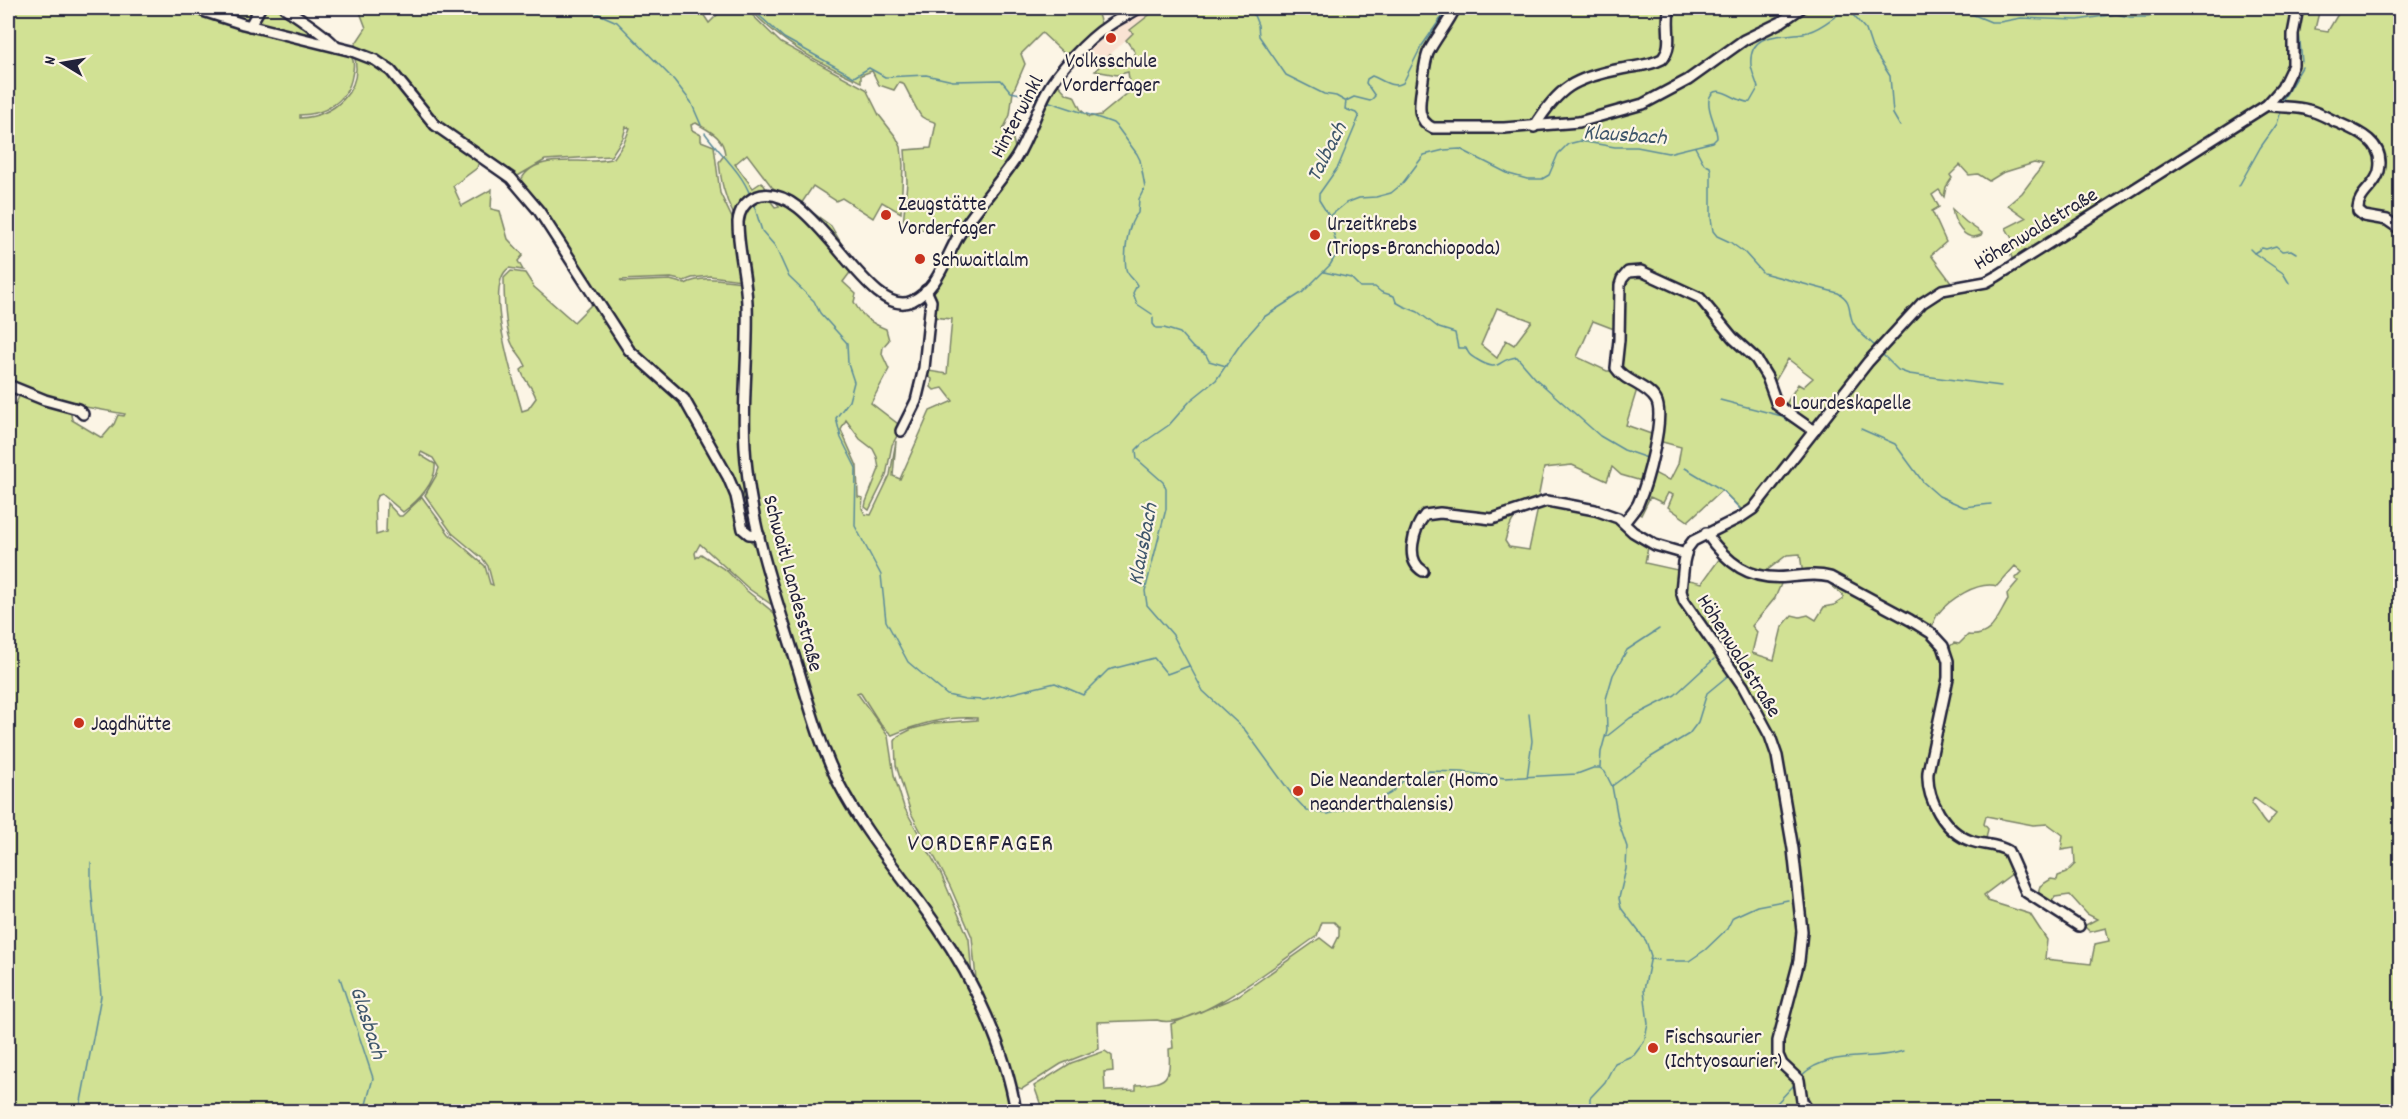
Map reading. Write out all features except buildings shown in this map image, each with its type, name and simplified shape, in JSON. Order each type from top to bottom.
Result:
[{"type":"street","points":[[198,8],[250,26],[362,54],[384,65],[435,125],[496,165],[528,195],[629,350],[684,399],[728,477],[736,496],[743,529],[749,534],[759,534]]},
{"type":"street","points":[[250,26],[260,8]]},
{"type":"street","points":[[285,8],[320,35],[334,42],[336,47]]},
{"type":"street","name":"Hinterwinkl","points":[[893,300],[908,303],[926,290],[942,271],[963,229],[1017,156],[1050,85],[1095,36],[1139,8]]},
{"type":"street","points":[[1455,8],[1433,45],[1424,66],[1419,108],[1425,123],[1431,128],[1534,127],[1589,120],[1655,98],[1688,80],[1744,40],[1781,22],[1801,8]]},
{"type":"street","points":[[1534,127],[1550,102],[1564,88],[1605,73],[1662,59],[1668,49],[1670,8]]},
{"type":"street","name":"Höhenwaldstraße","points":[[1809,1112],[1802,1101],[1799,1080],[1782,1064],[1778,1055],[1779,1041],[1799,961],[1802,938],[1793,849],[1780,766],[1770,736],[1743,686],[1684,601],[1681,582],[1686,554],[1693,541],[1753,509],[1868,362],[1931,295],[1947,288],[1978,284],[1997,276],[2267,105],[2282,88],[2294,65],[2293,34],[2298,8]]},
{"type":"street","points":[[2267,105],[2312,111],[2358,132],[2371,141],[2378,154],[2380,169],[2377,178],[2360,199],[2358,211],[2364,216],[2387,220],[2400,229]]},
{"type":"street","name":"Schwaitl Landesstraße","points":[[893,300],[867,283],[826,235],[784,198],[775,195],[760,196],[750,200],[741,210],[738,228],[747,303],[746,454],[749,487],[779,610],[825,752],[838,781],[861,822],[939,929],[963,969],[1002,1056],[1011,1083],[1016,1112]]},
{"type":"street","points":[[1624,523],[1635,510],[1643,493],[1659,412],[1654,397],[1616,368],[1620,285],[1628,272],[1641,271],[1700,298],[1725,329],[1756,359],[1767,377],[1777,405],[1814,431]]},
{"type":"street","points":[[901,431],[916,402],[924,368],[931,305],[931,298],[926,290]]},
{"type":"street","points":[[8,385],[45,400],[78,409],[83,414]]},
{"type":"street","points":[[1423,571],[1416,564],[1413,544],[1417,527],[1428,513],[1492,519],[1546,501],[1595,510],[1618,518],[1633,532],[1657,547],[1686,554]]},
{"type":"street","points":[[1706,533],[1725,557],[1741,570],[1760,576],[1786,578],[1815,574],[1830,577],[1910,620],[1935,638],[1945,651],[1949,672],[1929,761],[1927,782],[1930,797],[1942,816],[1958,834],[1973,842],[2008,851],[2026,892],[2079,926]]},
{"type":"shaded area","name":"Volksschule Vorderfager","points":[[1139,8],[1152,8],[1153,12],[1131,30],[1133,33],[1097,67],[1080,52]]},
{"type":"green space","points":[[8,8],[282,8],[349,53],[353,61],[350,85],[346,93],[334,105],[318,112],[300,115],[300,118],[324,112],[335,107],[344,99],[355,79],[354,54],[382,67],[430,124],[480,158],[477,168],[453,186],[462,206],[492,189],[491,209],[500,211],[508,239],[523,255],[518,261],[523,270],[509,268],[502,278],[499,294],[499,314],[503,336],[522,411],[528,409],[536,398],[522,374],[521,370],[526,366],[513,346],[508,332],[504,278],[511,271],[525,273],[534,287],[574,322],[594,302],[621,343],[678,396],[715,457],[736,508],[738,529],[759,549],[775,607],[749,589],[700,544],[695,553],[696,558],[701,554],[727,571],[778,616],[822,753],[937,931],[968,986],[999,1058],[1013,1111],[8,1111],[8,404],[16,403],[21,392],[70,409],[72,420],[102,438],[114,424],[118,415],[124,416],[125,414],[80,406],[73,402],[70,404],[8,382]],"holes":[[[421,452],[433,458],[439,468],[425,495],[452,533],[483,559],[488,566],[493,585],[490,584],[485,566],[449,534],[422,497],[402,516],[399,516],[387,503],[386,532],[376,535],[375,501],[377,496],[382,494],[403,512],[420,497],[433,478],[435,464],[420,455]]]},
{"type":"green space","points":[[363,8],[699,8],[709,23],[718,14],[720,8],[745,8],[781,43],[866,89],[879,115],[901,147],[903,165],[901,213],[882,202],[873,218],[842,198],[836,201],[813,186],[801,204],[831,226],[848,255],[812,217],[772,187],[747,154],[735,164],[753,188],[762,182],[767,190],[733,213],[725,194],[719,162],[725,154],[724,148],[715,135],[696,123],[691,125],[692,130],[701,135],[701,141],[714,146],[720,193],[734,222],[741,280],[710,276],[684,281],[671,278],[620,280],[624,282],[670,280],[685,284],[705,279],[742,282],[752,527],[748,528],[693,409],[636,354],[520,183],[526,172],[548,162],[603,161],[614,158],[630,128],[626,127],[623,138],[611,156],[545,160],[516,177],[444,129],[393,69],[357,50],[354,46],[366,28],[360,12]]},
{"type":"green space","points":[[749,8],[1096,8],[1102,27],[1069,58],[1042,33],[1021,54],[1025,64],[1013,92],[1010,115],[1003,130],[1012,135],[1016,152],[955,237],[903,225],[907,182],[905,150],[931,148],[936,123],[920,115],[903,83],[899,82],[894,90],[879,85],[872,71],[861,75],[861,82],[844,74],[788,42]]},
{"type":"green space","points":[[1152,8],[1669,8],[1666,17],[1666,52],[1657,59],[1619,66],[1568,83],[1552,96],[1532,125],[1441,127],[1448,131],[1535,128],[1552,102],[1566,89],[1589,80],[1659,62],[1669,53],[1672,8],[2320,8],[2315,29],[2328,31],[2338,14],[2328,8],[2400,8],[2400,1111],[1043,1111],[1034,1086],[1071,1063],[1105,1051],[1112,1056],[1113,1071],[1104,1072],[1105,1091],[1136,1090],[1136,1085],[1161,1081],[1168,1073],[1169,1049],[1173,1048],[1171,1024],[1190,1016],[1173,1021],[1098,1022],[1099,1049],[1061,1064],[1022,1089],[1016,1087],[977,990],[972,937],[950,886],[911,813],[896,765],[895,741],[898,736],[912,729],[935,723],[977,720],[977,718],[934,721],[892,735],[881,725],[860,692],[857,693],[888,736],[894,775],[904,807],[941,874],[969,939],[972,978],[945,931],[853,802],[835,768],[819,726],[771,570],[753,495],[748,447],[750,312],[743,249],[743,218],[747,207],[756,200],[769,199],[775,207],[779,206],[773,198],[795,210],[817,229],[852,270],[843,282],[856,294],[854,302],[860,312],[871,322],[886,329],[889,340],[883,347],[882,354],[889,369],[871,403],[902,427],[892,445],[886,476],[869,510],[865,507],[879,469],[877,457],[873,449],[860,439],[846,420],[841,430],[857,466],[858,497],[863,498],[862,508],[865,514],[871,515],[890,475],[896,441],[893,476],[900,479],[930,411],[953,401],[943,388],[934,390],[931,387],[932,379],[927,375],[929,371],[947,374],[952,319],[932,317],[931,292],[946,272],[966,229],[1014,166],[1032,135],[1047,97],[1056,82],[1067,94],[1074,96],[1081,110],[1089,117],[1101,115],[1129,92],[1128,72],[1117,75],[1095,71],[1110,55],[1127,62],[1134,59],[1135,52],[1126,40],[1133,33],[1130,30],[1153,12]],"holes":[[[2034,163],[2043,165],[2022,193],[2008,205],[2026,218],[2006,228],[2014,242],[2009,249],[2012,258],[2009,269],[1986,282],[1954,286],[1931,255],[1946,242],[1932,211],[1939,207],[1932,195],[1939,190],[1944,197],[1946,187],[1952,178],[1950,175],[1960,165],[1969,175],[1978,174],[1989,181],[2002,173]],[[1497,308],[1532,321],[1514,345],[1506,340],[1497,358],[1481,345]],[[1593,321],[1619,331],[1623,336],[1623,360],[1616,363],[1617,371],[1607,371],[1577,357]],[[1788,359],[1813,378],[1803,387],[1798,384],[1783,409],[1776,403],[1771,388]],[[1638,386],[1652,397],[1658,408],[1655,439],[1651,434],[1626,425]],[[1655,440],[1681,447],[1678,464],[1670,480],[1648,470]],[[1572,465],[1607,481],[1612,467],[1621,475],[1645,482],[1635,510],[1641,515],[1650,497],[1663,503],[1668,493],[1673,495],[1668,507],[1688,521],[1722,490],[1746,514],[1706,533],[1723,554],[1702,583],[1681,578],[1682,571],[1645,563],[1649,542],[1633,532],[1618,518],[1595,510],[1553,502],[1537,504],[1544,468]],[[1537,504],[1529,550],[1509,547],[1505,541],[1515,517]],[[1800,554],[1803,575],[1815,574],[1832,578],[1831,585],[1843,595],[1843,599],[1834,605],[1824,607],[1816,620],[1808,615],[1800,617],[1792,615],[1782,627],[1774,660],[1752,653],[1757,632],[1752,626],[1775,598],[1784,577],[1761,575],[1787,555]],[[2015,566],[2022,572],[2015,579],[2018,581],[2007,594],[2008,600],[1993,625],[1983,633],[1968,635],[1959,644],[1954,643],[1945,650],[1931,633],[1937,615],[1956,597],[1989,585],[1997,586]],[[2254,798],[2276,814],[2267,825],[2251,804]],[[1986,816],[2033,825],[2048,824],[2063,835],[2061,850],[2074,848],[2075,864],[2066,873],[2058,876],[2057,880],[2051,879],[2040,886],[2036,900],[2048,907],[2055,897],[2070,895],[2087,914],[2097,919],[2084,926],[2090,932],[2106,928],[2109,941],[2095,944],[2091,964],[2045,959],[2047,940],[2030,914],[1988,901],[1984,895],[2017,870],[2008,851],[1985,844],[1988,829],[1984,824]],[[1322,922],[1334,922],[1339,927],[1339,936],[1333,948],[1320,938],[1236,997],[1199,1012],[1239,991],[1317,936]]]},
{"type":"green space","points":[[1952,209],[1982,233],[1981,235],[1975,237],[1965,234],[1955,220]]},
{"type":"waterway","points":[[585,8],[617,22],[674,80],[691,102],[701,125]]},
{"type":"waterway","points":[[751,8],[784,38],[854,77],[869,68],[885,77],[926,75],[953,81],[1001,80],[1011,92],[1040,98]]},
{"type":"waterway","points":[[1251,8],[1258,25],[1259,36],[1286,75],[1324,94],[1336,96],[1345,101]]},
{"type":"waterway","name":"Talbach","points":[[1329,216],[1319,200],[1319,194],[1338,167],[1359,117],[1356,113],[1345,109],[1346,101],[1354,97],[1370,101],[1375,96],[1366,83],[1367,79],[1372,76],[1395,85],[1403,83],[1421,47],[1448,8]]},
{"type":"waterway","points":[[1847,8],[1866,30],[1872,48],[1890,76],[1893,114],[1900,126]]},
{"type":"waterway","name":"Klausbach","points":[[1590,1112],[1590,1098],[1605,1082],[1615,1063],[1634,1055],[1644,1042],[1648,1024],[1644,990],[1651,956],[1646,941],[1621,908],[1619,898],[1626,869],[1627,847],[1619,824],[1612,786],[1605,772],[1600,768],[1593,768],[1577,774],[1505,778],[1462,772],[1426,771],[1405,779],[1391,793],[1378,800],[1328,814],[1307,811],[1293,796],[1245,730],[1203,691],[1173,635],[1147,605],[1145,591],[1166,509],[1166,489],[1163,482],[1137,459],[1136,450],[1169,425],[1191,400],[1216,380],[1242,342],[1264,317],[1303,292],[1330,265],[1337,253],[1337,246],[1329,217],[1346,203],[1359,198],[1391,193],[1402,184],[1424,155],[1444,150],[1460,149],[1509,174],[1527,179],[1542,179],[1549,175],[1558,154],[1568,144],[1580,141],[1668,153],[1713,142],[1717,138],[1717,133],[1709,109],[1709,100],[1716,91],[1750,102],[1758,88],[1751,65],[1755,46],[1770,37],[1814,30],[1849,8]]},
{"type":"waterway","name":"Klausbach","points":[[1918,8],[1940,14],[1967,12],[1991,22],[2021,18],[2078,20],[2116,14],[2148,17],[2153,15],[2155,8]]},
{"type":"waterway","points":[[2302,62],[2299,32],[2303,8]]},
{"type":"waterway","points":[[2282,101],[2302,67]]},
{"type":"waterway","points":[[1047,101],[1113,123],[1140,160],[1145,187],[1139,199],[1138,213],[1129,231],[1125,263],[1127,271],[1137,285],[1133,293],[1137,304],[1152,314]]},
{"type":"waterway","points":[[2239,186],[2260,148],[2277,124],[2281,111]]},
{"type":"waterway","points":[[705,133],[736,171],[750,195]]},
{"type":"waterway","points":[[1695,147],[1704,164],[1710,167],[1711,171],[1711,218],[1713,231],[1717,236],[1745,253],[1763,273],[1838,293],[1847,300],[1852,322],[1876,347]]},
{"type":"waterway","points":[[753,202],[762,231],[775,246],[789,277],[814,301],[820,313],[847,343],[848,364],[854,382],[849,401],[836,418],[841,438],[856,468],[855,526],[881,575],[886,621],[908,662],[947,695],[984,700],[1055,683],[1083,695],[1108,670],[1154,658],[1167,674],[1189,666]]},
{"type":"waterway","points":[[2250,249],[2254,253],[2262,248],[2276,246],[2282,251],[2291,250],[2296,253]]},
{"type":"waterway","points":[[2254,253],[2283,273],[2289,283]]},
{"type":"waterway","points":[[1324,272],[1351,278],[1360,287],[1375,287],[1381,292],[1394,296],[1396,302],[1418,312],[1439,328],[1455,333],[1458,348],[1466,348],[1471,356],[1484,364],[1495,366],[1517,357],[1536,379],[1600,436],[1624,450],[1647,458]]},
{"type":"waterway","points":[[1153,318],[1156,328],[1180,333],[1193,348],[1206,355],[1209,361],[1226,366]]},
{"type":"waterway","points":[[1881,353],[1898,370],[1909,374],[2001,386]]},
{"type":"waterway","points":[[1720,400],[1778,415],[1807,431]]},
{"type":"waterway","points":[[1861,429],[1895,444],[1923,482],[1939,496],[1964,507],[1991,504]]},
{"type":"waterway","points":[[1685,468],[1722,490],[1742,511]]},
{"type":"waterway","points":[[1600,767],[1601,752],[1607,730],[1606,699],[1613,675],[1627,650],[1659,629]]},
{"type":"waterway","points":[[1606,737],[1630,718],[1675,695],[1714,659]]},
{"type":"waterway","points":[[1738,671],[1754,666]]},
{"type":"waterway","points":[[1612,786],[1651,757],[1689,734],[1698,722],[1707,693],[1730,674]]},
{"type":"waterway","points":[[1527,778],[1532,741],[1529,714]]},
{"type":"waterway","points":[[79,1112],[101,996],[91,862]]},
{"type":"waterway","points":[[1665,961],[1689,961],[1705,950],[1727,929],[1733,917],[1757,906],[1788,900]]},
{"type":"waterway","points":[[1651,959],[1659,960]]},
{"type":"waterway","name":"Glasbach","points":[[340,978],[373,1078],[364,1112]]},
{"type":"waterway","points":[[1802,1075],[1813,1067],[1837,1059],[1903,1051]]},
{"type":"waterway","points":[[1754,1112],[1777,1103],[1794,1085]]},
{"type":"place","name":"Volksschule Vorderfager","points":[[1111,38]]},
{"type":"place","name":"Zeugstätte Vorderfager","points":[[886,215]]},
{"type":"place","name":"Urzeitkrebs (Triops-Branchiopoda)","points":[[1315,235]]},
{"type":"place","name":"Schwaitlalm","points":[[920,259]]},
{"type":"place","name":"Lourdeskapelle","points":[[1780,402]]},
{"type":"place","name":"Jagdhütte","points":[[79,723]]},
{"type":"place","name":"Die Neandertaler (Homo neanderthalensis)","points":[[1298,791]]},
{"type":"place","name":"Fischsaurier (Ichtyosaurier)","points":[[1653,1048]]},
{"type":"district","name":"VORDERFAGER","points":[[981,842]]}]
